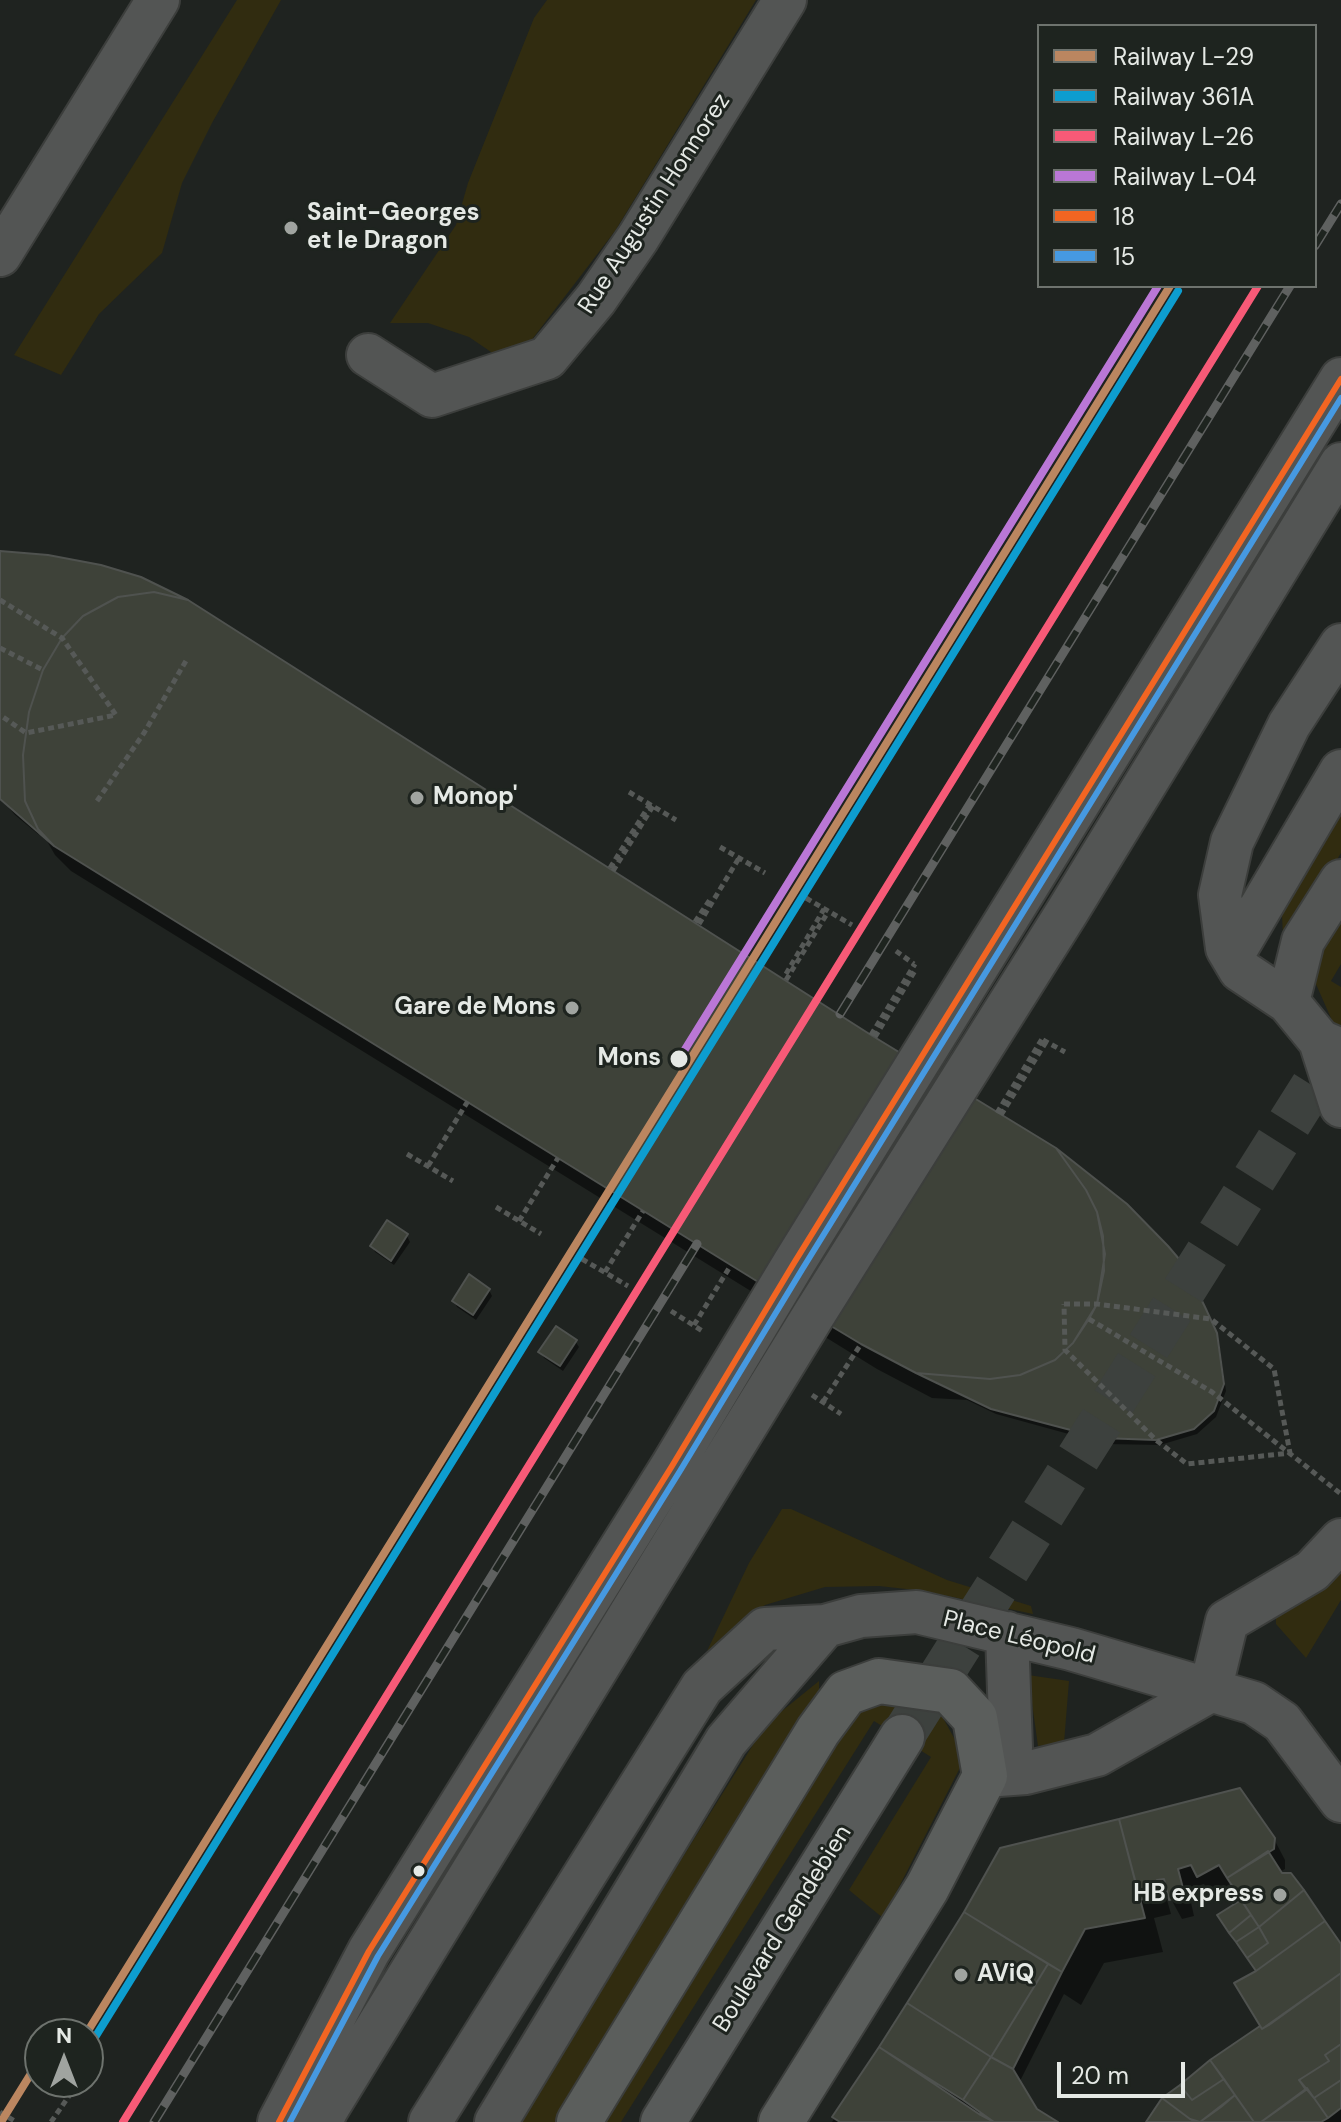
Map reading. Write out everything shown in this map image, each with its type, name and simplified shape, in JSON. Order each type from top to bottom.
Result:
[{"type":"highway","name":"Boulevard Gendebien","points":[[663,2122],[902,1737]]},
{"type":"main road","points":[[579,2122],[810,1744],[846,1693],[879,1681],[950,1691],[975,1718],[985,1776],[927,1888],[781,2122]]},
{"type":"street","points":[[0,255],[158,0]]},
{"type":"street","name":"Rue Augustin Honnorez","points":[[368,355],[432,396],[547,358],[596,299],[638,238],[785,0]]},
{"type":"street","points":[[279,2122],[369,1951],[672,1466],[810,1236],[1341,379]]},
{"type":"street","points":[[321,2122],[813,1316],[1067,912],[1341,464]]},
{"type":"street","points":[[1341,645],[1289,725],[1232,842],[1220,895],[1227,948],[1240,970],[1288,1002],[1330,1046],[1341,1106]]},
{"type":"street","points":[[1232,956],[1341,771]]},
{"type":"street","points":[[1288,1002],[1303,941],[1341,881]]},
{"type":"street","points":[[985,1776],[1026,1773],[1097,1755],[1210,1691],[1227,1621],[1312,1571],[1341,1540]]},
{"type":"street","name":"Place Léopold","points":[[430,2122],[702,1687],[765,1629],[825,1626],[861,1616],[917,1612],[1071,1649],[1254,1703],[1282,1722],[1341,1801]]},
{"type":"street","points":[[496,2122],[726,1741],[825,1626]]},
{"type":"street","points":[[985,1776],[1011,1748],[1007,1633]]},
{"type":"path","points":[[0,600],[62,638],[116,715],[26,733],[0,715]]},
{"type":"path","points":[[0,648],[43,670]]},
{"type":"path","points":[[97,801],[144,733],[187,659]]},
{"type":"path","points":[[629,792],[676,820]]},
{"type":"path","points":[[612,869],[652,805]]},
{"type":"path","points":[[720,847],[765,873]]},
{"type":"path","points":[[697,923],[738,857]]},
{"type":"path","points":[[806,898],[852,925]]},
{"type":"path","points":[[784,979],[826,910]]},
{"type":"path","points":[[896,951],[930,973]]},
{"type":"path","points":[[873,1036],[916,966]]},
{"type":"path","points":[[1035,1035],[1065,1052]]},
{"type":"path","points":[[999,1114],[1044,1040]]},
{"type":"path","points":[[428,1166],[468,1101]]},
{"type":"path","points":[[407,1154],[453,1181]]},
{"type":"path","points":[[519,1221],[558,1158]]},
{"type":"path","points":[[496,1207],[541,1234]]},
{"type":"path","points":[[605,1272],[643,1211]]},
{"type":"path","points":[[582,1259],[628,1286]]},
{"type":"path","points":[[694,1325],[731,1265]]},
{"type":"path","points":[[1064,1304],[1097,1304],[1211,1319],[1274,1369],[1290,1453],[1187,1464],[1156,1440],[1065,1350],[1064,1304]]},
{"type":"path","points":[[671,1311],[714,1339]]},
{"type":"path","points":[[1089,1319],[1212,1392],[1341,1494]]},
{"type":"path","points":[[823,1402],[861,1344]]},
{"type":"path","points":[[804,1391],[841,1414]]},
{"type":"path","points":[[51,2122],[68,2098]]},
{"type":"path","points":[[0,2112],[16,2122]]},
{"type":"shaded area","points":[[237,0],[281,0],[182,183],[162,253],[99,314],[61,375],[14,355]]},
{"type":"shaded area","points":[[547,0],[756,0],[615,231],[530,342],[494,354],[469,337],[428,323],[390,323],[456,225],[468,183],[534,18]]},
{"type":"shaded area","points":[[1341,800],[1341,853],[1301,918],[1283,938],[1282,914],[1300,866]]},
{"type":"shaded area","points":[[1341,912],[1341,964],[1331,981],[1341,987],[1341,1030],[1334,1025],[1308,966]]},
{"type":"shaded area","points":[[782,1509],[791,1509],[947,1580],[1031,1606],[1033,1614],[924,1591],[879,1586],[825,1587],[765,1605],[707,1651],[749,1563]]},
{"type":"shaded area","points":[[1341,1563],[1341,1600],[1306,1658],[1276,1624],[1276,1608]]},
{"type":"shaded area","points":[[1028,1675],[1069,1681],[1064,1743],[1038,1746]]},
{"type":"shaded area","points":[[819,1681],[819,1697],[564,2122],[517,2122],[766,1724]]},
{"type":"shaded area","points":[[906,1702],[942,1716],[965,1758],[883,1918],[849,1890],[931,1757],[874,1721],[621,2122],[593,2122],[854,1703]]},
{"type":"building","points":[[0,551],[48,555],[101,565],[141,577],[188,600],[154,592],[118,597],[83,616],[62,638],[43,670],[29,712],[23,755],[25,801],[38,829],[54,846],[0,799]]},
{"type":"building","name":"Gare de Mons","points":[[154,592],[188,600],[871,1035],[1056,1148],[1086,1190],[1097,1212],[1105,1254],[1097,1304],[1073,1343],[1055,1360],[1020,1375],[990,1379],[916,1373],[776,1293],[54,846],[38,829],[25,801],[23,755],[29,712],[43,670],[62,638],[83,616],[118,597]]},
{"type":"building","points":[[1056,1148],[1127,1204],[1185,1266],[1217,1333],[1224,1384],[1214,1411],[1194,1429],[1156,1440],[1101,1438],[991,1409],[916,1373],[990,1379],[1020,1375],[1055,1360],[1073,1343],[1089,1319],[1097,1304],[1104,1271],[1103,1236],[1097,1212],[1086,1190]]},
{"type":"building","points":[[387,1220],[408,1234],[391,1261],[370,1246]]},
{"type":"building","points":[[469,1274],[490,1289],[473,1315],[452,1301]]},
{"type":"building","points":[[556,1326],[577,1340],[560,1366],[538,1352]]},
{"type":"building","points":[[1240,1788],[1275,1838],[1274,1849],[1227,1878],[1219,1865],[1197,1877],[1191,1865],[1178,1869],[1185,1896],[1169,1900],[1164,1879],[1157,1880],[1161,1894],[1140,1900],[1119,1819]]},
{"type":"building","points":[[1119,1819],[1145,1918],[1085,1929],[1062,1972],[964,1912],[1000,1848]]},
{"type":"building","points":[[1268,1851],[1282,1873],[1291,1873],[1304,1890],[1259,1927],[1227,1878]]},
{"type":"building","points":[[1304,1890],[1325,1921],[1256,1971],[1247,1958],[1268,1943],[1259,1927]]},
{"type":"building","points":[[1241,1900],[1251,1915],[1229,1933],[1217,1915]]},
{"type":"building","points":[[964,1912],[1048,1964],[991,2057],[907,2003]]},
{"type":"building","points":[[1251,1915],[1259,1927],[1236,1942],[1229,1933]]},
{"type":"building","points":[[1325,1921],[1341,1944],[1341,1973],[1262,2029],[1234,1983],[1256,1971]]},
{"type":"building","points":[[1259,1927],[1268,1943],[1247,1958],[1236,1942]]},
{"type":"building","points":[[1048,1964],[1062,1972],[1013,2069],[991,2057]]},
{"type":"building","points":[[1341,1973],[1341,2044],[1325,2055],[1329,2061],[1299,2080],[1306,2090],[1261,2122],[1254,2122],[1210,2060],[1260,2026],[1262,2029],[1269,2025]]},
{"type":"building","points":[[907,2003],[991,2057],[963,2100],[879,2047]]},
{"type":"building","points":[[1341,2044],[1341,2080],[1314,2098],[1299,2080],[1329,2061],[1325,2055]]},
{"type":"building","points":[[879,2047],[994,2122],[840,2122],[832,2117]]},
{"type":"building","points":[[991,2057],[1013,2069],[1037,2109],[1058,2122],[994,2122],[963,2100]]},
{"type":"building","points":[[1210,2060],[1224,2079],[1192,2100],[1180,2085]]},
{"type":"building","points":[[1224,2079],[1235,2095],[1200,2122],[1190,2119],[1162,2098],[1180,2085],[1192,2100]]},
{"type":"building","points":[[1341,2080],[1341,2108],[1328,2118],[1314,2098]]},
{"type":"building","points":[[1307,2088],[1328,2118],[1321,2122],[1261,2122]]},
{"type":"building","points":[[1235,2095],[1254,2122],[1200,2122],[1221,2107]]},
{"type":"building","points":[[1162,2098],[1190,2119],[1195,2122],[1146,2122]]},
{"type":"tunnel","points":[[902,1737],[1341,1041]]},
{"type":"railway","points":[[1317,243],[1341,204]]},
{"type":"railway","points":[[840,1014],[1289,288]]},
{"type":"railway","points":[[154,2122],[697,1244]]},
{"type":"rail line","name":"L-04","points":[[679,1059],[1157,288]]},
{"type":"rail line","name":"L-29","points":[[96,2018],[1169,288]]},
{"type":"rail line","name":"L-26","points":[[123,2122],[1257,288]]},
{"type":"rail line","name":"361A","points":[[104,2023],[1178,291]]},
{"type":"rail line","name":"L-29","points":[[1,2122],[24,2085]]},
{"type":"transit line","name":"18","points":[[279,2122],[369,1951],[672,1466],[794,1263],[1341,379]]},
{"type":"transit line","name":"15","points":[[290,2122],[378,1956],[1341,398]]},
{"type":"place","name":"Saint-Georges et le Dragon","points":[[291,228]]},
{"type":"place","name":"Monop'","points":[[417,798]]},
{"type":"place","name":"Gare de Mons","points":[[572,1008]]},
{"type":"place","name":"Mons","points":[[679,1059]]},
{"type":"place","name":"HB express","points":[[1280,1895]]},
{"type":"place","name":"AViQ","points":[[961,1975]]}]
